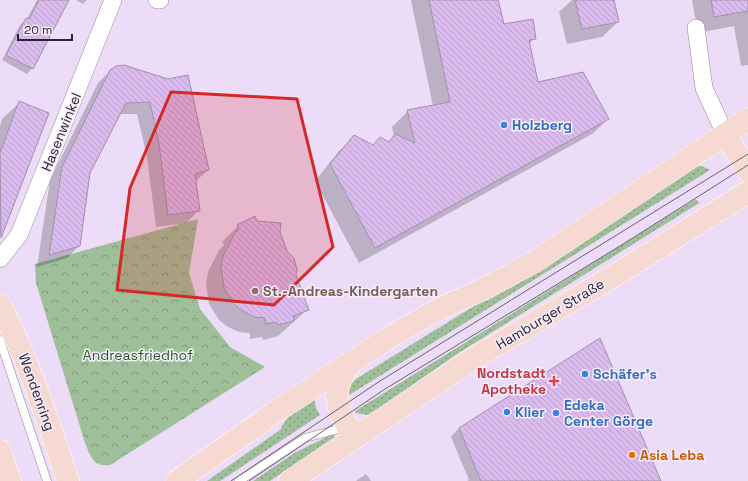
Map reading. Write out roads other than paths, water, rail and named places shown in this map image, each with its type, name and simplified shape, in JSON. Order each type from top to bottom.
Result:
[{"type":"main road","points":[[177,481],[274,413],[388,338],[439,309],[484,289],[534,262],[748,119]]},
{"type":"main road","points":[[725,134],[748,171]]},
{"type":"main road","name":"Hamburger Straße","points":[[290,481],[350,432],[382,419],[468,362],[612,277],[748,192]]},
{"type":"main road","name":"Wendenring","points":[[0,305],[18,342],[41,398],[68,481]]},
{"type":"main road","points":[[350,432],[338,409],[336,394],[339,382],[353,361]]},
{"type":"main road","points":[[0,451],[10,481]]},
{"type":"street","name":"Hasenwinkel","points":[[0,259],[19,235],[113,0]]},
{"type":"street","points":[[696,28],[704,88],[725,134]]},
{"type":"lane","points":[[0,340],[47,481]]},
{"type":"lane","points":[[239,481],[305,438],[350,432]]},
{"type":"tram line","points":[[231,481],[380,381],[748,154]]},
{"type":"tram line","points":[[249,481],[385,389],[620,246],[748,165]]},
{"type":"place","name":"Holzberg","points":[[504,125]]},
{"type":"place","name":"St.-Andreas-Kindergarten","points":[[255,291]]},
{"type":"place","name":"Schäfer's","points":[[585,374]]},
{"type":"place","name":"Nordstadt Apotheke","points":[[554,381]]},
{"type":"place","name":"Klier","points":[[507,412]]},
{"type":"place","name":"Edeka Center Görge","points":[[556,413]]},
{"type":"place","name":"Asia Leba","points":[[632,455]]},
{"type":"park label","name":"Andreasfriedhof","points":[[138,355]]}]
